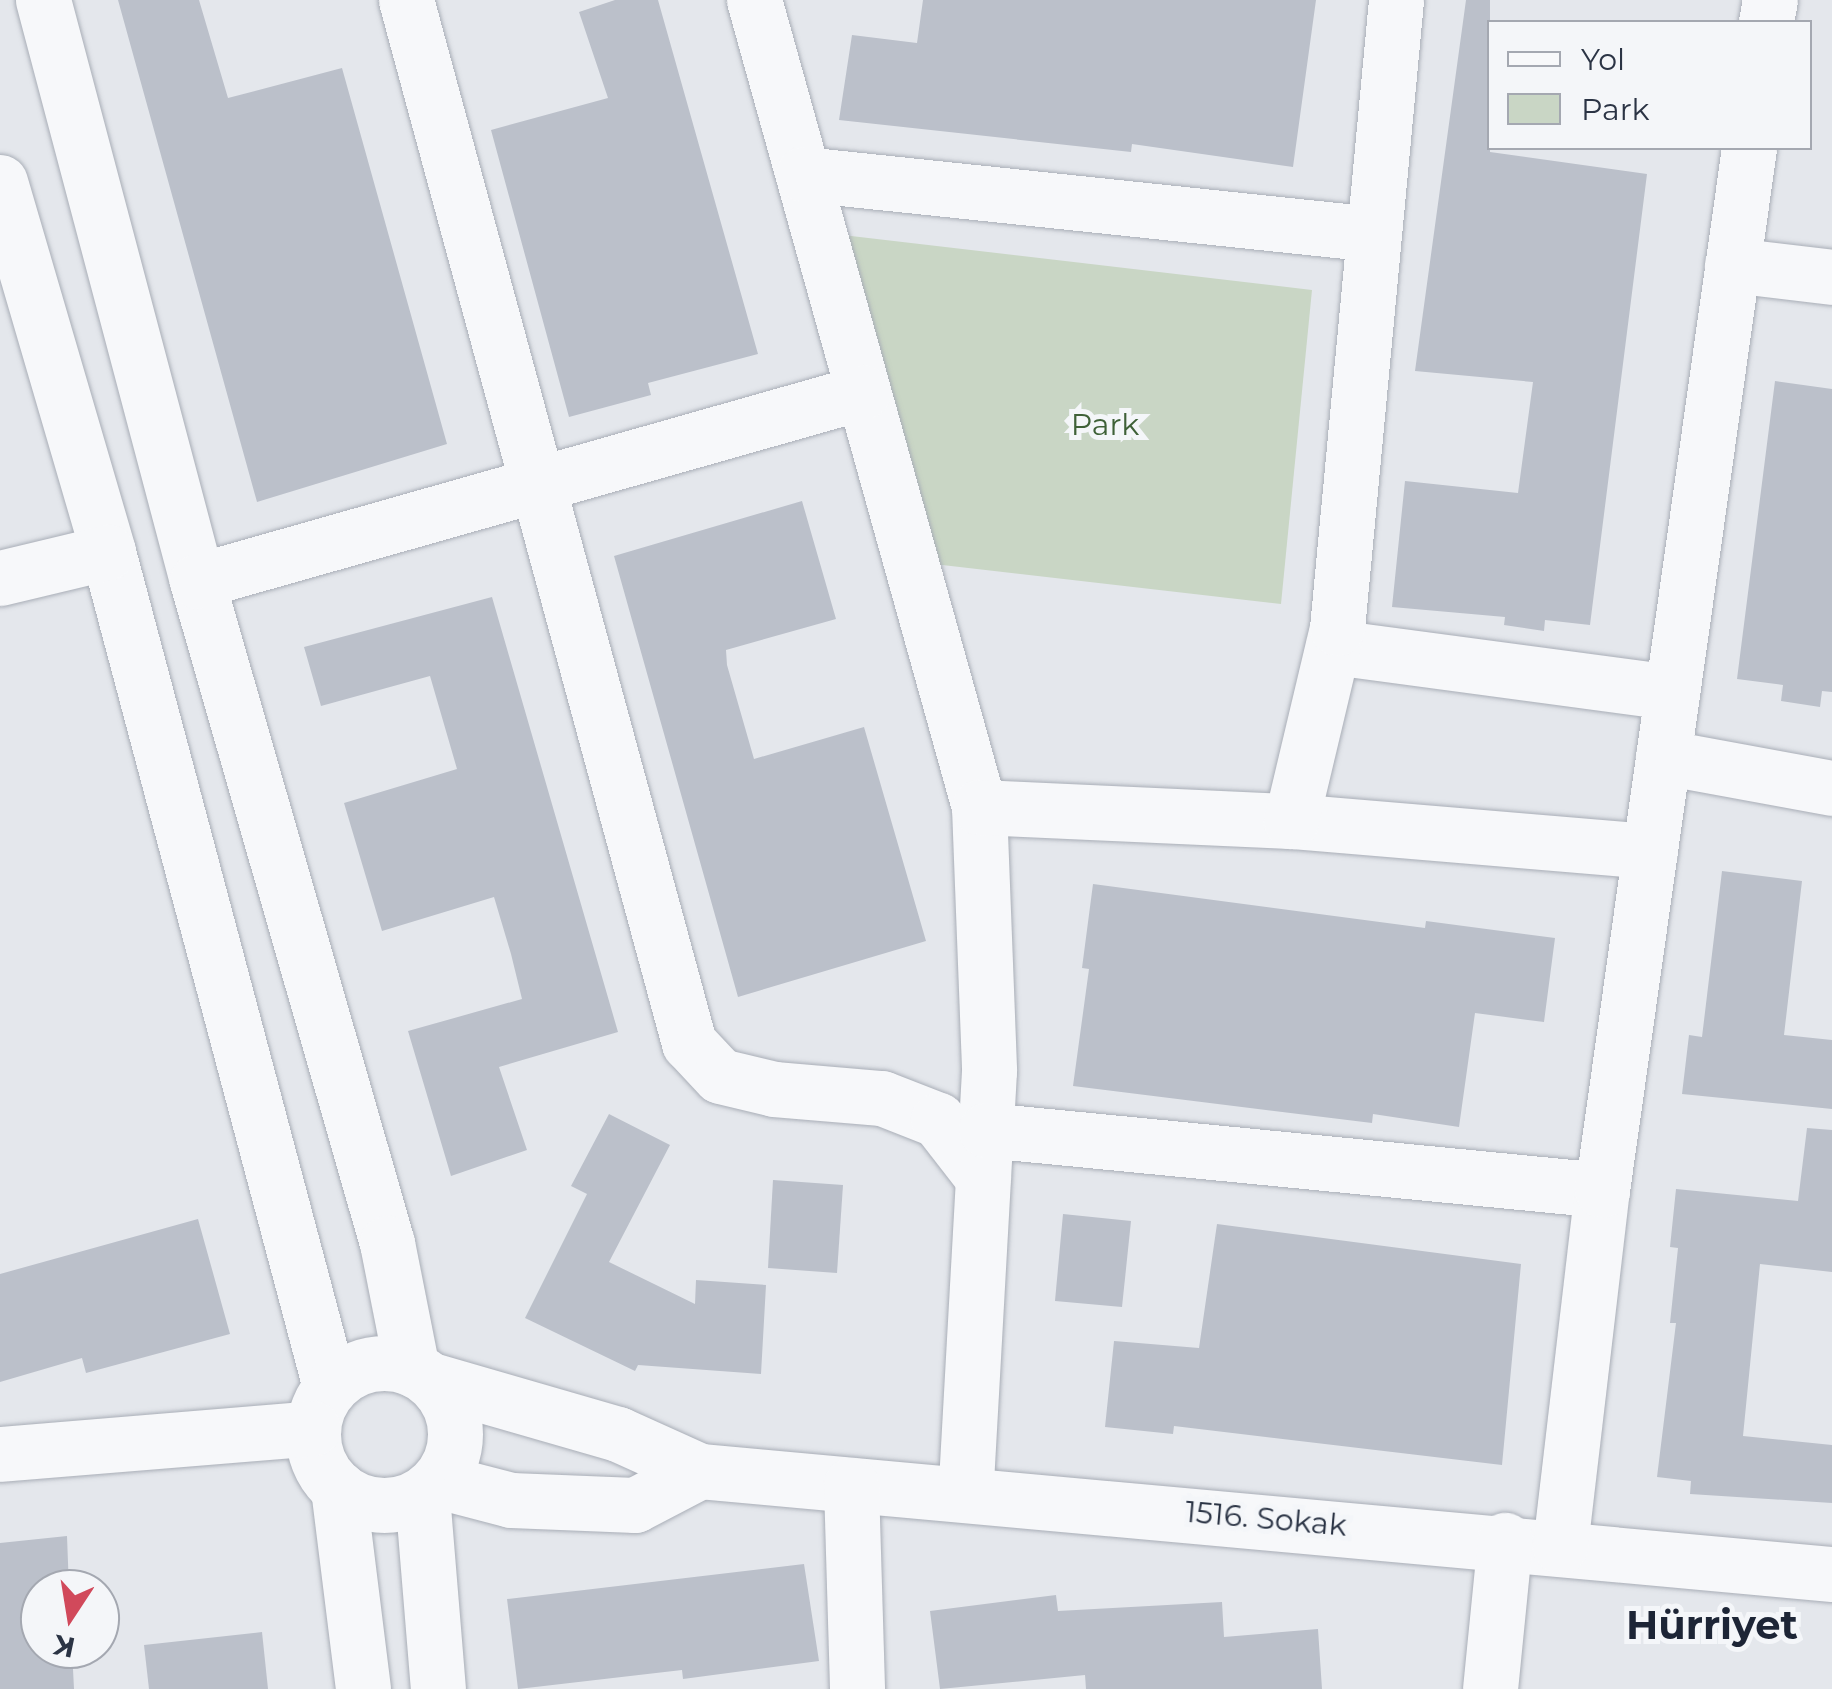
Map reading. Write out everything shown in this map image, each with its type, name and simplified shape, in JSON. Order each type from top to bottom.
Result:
[{"type":"street","points":[[43,0],[197,582],[421,1375]]},
{"type":"street","points":[[406,0],[689,1043],[720,1076],[774,1089],[882,1098],[938,1120],[985,1154],[1602,1190]]},
{"type":"street","points":[[754,0],[979,807],[985,1154],[966,1494]]},
{"type":"street","points":[[1291,820],[1333,647],[1396,0]]},
{"type":"street","points":[[1560,1546],[1602,1190],[1749,150]]},
{"type":"street","points":[[803,174],[1374,234]]},
{"type":"street","points":[[0,182],[108,552],[322,1408],[323,1471],[338,1488],[379,1505],[430,1488],[511,1500],[634,1505],[700,1471]]},
{"type":"street","points":[[1732,265],[1832,276]]},
{"type":"street","points":[[197,582],[536,480],[863,392]]},
{"type":"street","points":[[0,578],[108,552]]},
{"type":"street","points":[[1333,647],[1672,692]]},
{"type":"street","points":[[1663,757],[1832,788]]},
{"type":"street","points":[[979,807],[1291,820],[1650,851]]},
{"type":"street","points":[[0,1454],[322,1408],[368,1366],[421,1375],[445,1397],[455,1440],[430,1488],[438,1689]]},
{"type":"street","name":"1516. Sokak","points":[[421,1375],[618,1434],[700,1471],[1505,1540],[1832,1574]]},
{"type":"street","points":[[851,1485],[858,1689]]},
{"type":"street","points":[[338,1488],[363,1689]]},
{"type":"street","points":[[1490,1689],[1505,1540]]},
{"type":"green space","name":"Park","points":[[834,234],[1312,290],[1281,604],[925,563]]},
{"type":"building","points":[[118,0],[199,0],[228,98],[342,68],[447,444],[257,502]]},
{"type":"building","points":[[615,0],[658,0],[758,354],[648,383],[651,395],[569,417],[491,130],[608,98],[579,12]]},
{"type":"building","points":[[923,0],[1316,0],[1293,167],[1132,144],[1131,152],[839,120],[852,35],[917,43]]},
{"type":"building","points":[[1466,0],[1490,0],[1487,150],[1647,174],[1590,625],[1545,620],[1544,631],[1504,625],[1505,617],[1392,607],[1405,481],[1518,493],[1533,382],[1415,371]]},
{"type":"building","points":[[1775,381],[1832,389],[1832,692],[1822,691],[1820,707],[1781,701],[1783,685],[1737,679]]},
{"type":"building","points":[[802,501],[836,619],[726,650],[727,665],[754,759],[864,727],[926,941],[738,997],[614,556]]},
{"type":"building","points":[[492,597],[618,1032],[499,1067],[527,1150],[451,1176],[408,1031],[522,999],[511,954],[494,897],[382,931],[344,803],[457,769],[430,676],[321,706],[304,647]]},
{"type":"building","points":[[1722,871],[1802,881],[1784,1035],[1832,1040],[1832,1109],[1682,1094],[1689,1035],[1702,1037]]},
{"type":"building","points":[[1093,884],[1425,928],[1426,921],[1555,938],[1544,1022],[1475,1013],[1459,1127],[1373,1114],[1372,1123],[1073,1086],[1089,969],[1082,968]]},
{"type":"building","points":[[609,1114],[670,1145],[609,1262],[695,1304],[696,1280],[766,1285],[761,1374],[638,1365],[635,1371],[525,1318],[587,1194],[571,1186]]},
{"type":"building","points":[[1807,1128],[1832,1130],[1832,1272],[1760,1264],[1743,1436],[1832,1445],[1832,1503],[1690,1494],[1691,1481],[1657,1477],[1676,1323],[1670,1323],[1678,1248],[1670,1247],[1676,1189],[1798,1201]]},
{"type":"building","points":[[773,1180],[843,1185],[837,1273],[768,1268]]},
{"type":"building","points":[[1063,1214],[1131,1221],[1122,1307],[1055,1301]]},
{"type":"building","points":[[198,1219],[230,1334],[86,1373],[82,1358],[0,1382],[0,1274]]},
{"type":"building","points":[[1217,1224],[1521,1264],[1502,1465],[1174,1426],[1173,1434],[1105,1427],[1114,1341],[1199,1348]]},
{"type":"building","points":[[67,1536],[68,1569],[20,1569],[20,1669],[73,1669],[74,1689],[0,1689],[0,1543]]},
{"type":"building","points":[[804,1564],[819,1661],[683,1679],[682,1670],[518,1689],[507,1599]]},
{"type":"building","points":[[1056,1595],[1058,1611],[1222,1602],[1224,1637],[1318,1629],[1322,1689],[1086,1689],[1085,1675],[940,1689],[930,1611]]},
{"type":"building","points":[[262,1632],[268,1689],[149,1689],[144,1645]]},
{"type":"district","name":"Hürriyet","points":[[1712,1625]]}]
